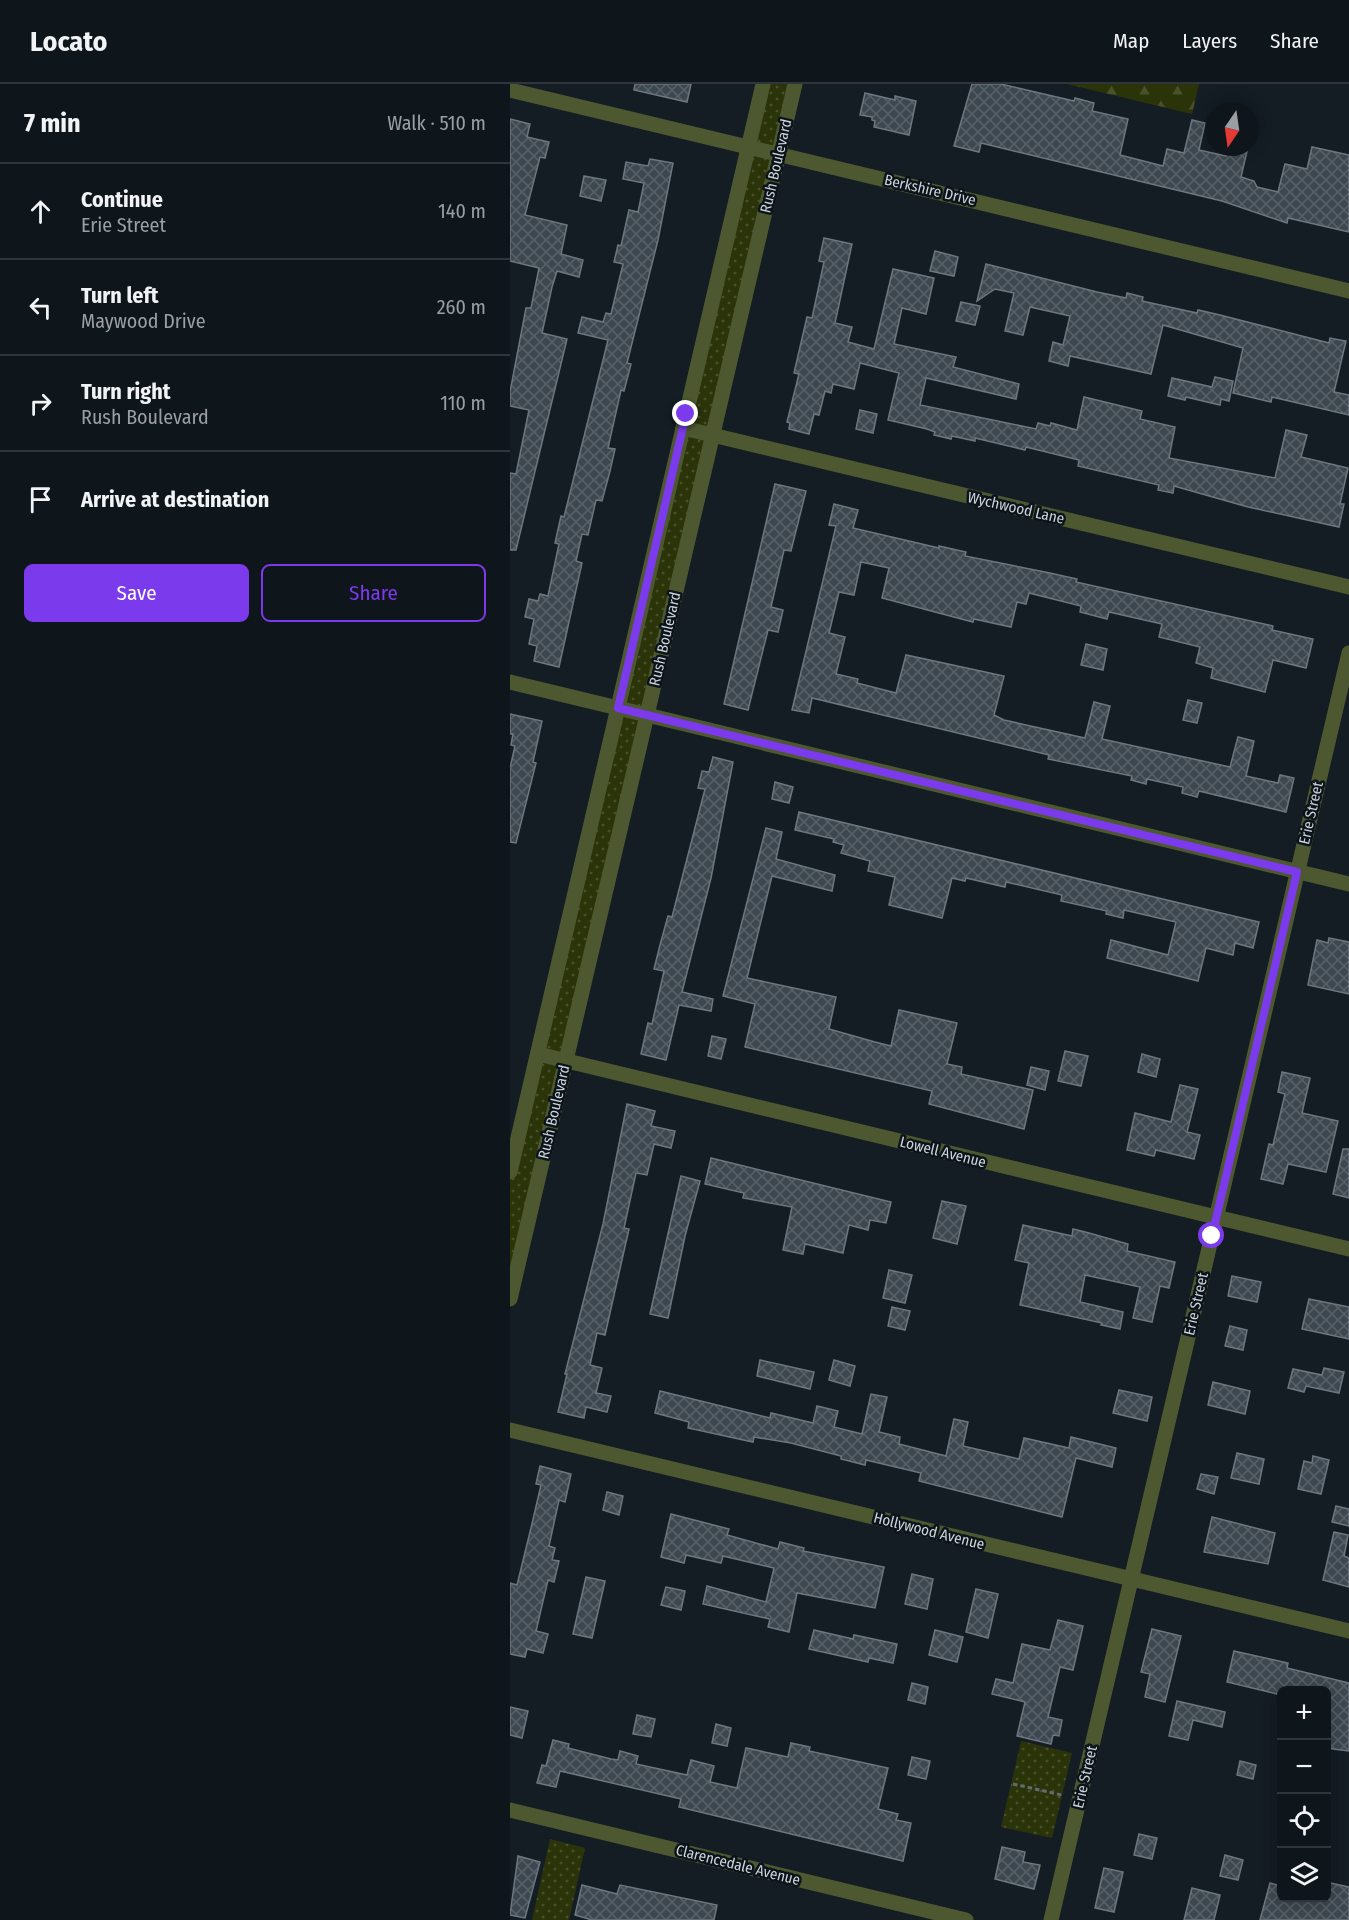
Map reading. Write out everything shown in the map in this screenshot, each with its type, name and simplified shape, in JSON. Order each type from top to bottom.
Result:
[{"type":"street","name":"Rush Boulevard","points":[[510,1172],[763,84]]},
{"type":"street","name":"Rush Boulevard","points":[[510,1299],[795,84]]},
{"type":"street","name":"Berkshire Drive","points":[[510,90],[1349,291]]},
{"type":"street","name":"Wychwood Lane","points":[[683,428],[1349,587]]},
{"type":"street","name":"Erie Street","points":[[1051,1920],[1349,653]]},
{"type":"street","points":[[510,682],[1349,884]]},
{"type":"street","name":"Lowell Avenue","points":[[538,1054],[1349,1249]]},
{"type":"street","name":"Hollywood Avenue","points":[[510,1430],[1349,1631]]},
{"type":"street","name":"Clarencedale Avenue","points":[[510,1810],[966,1920]]},
{"type":"path","points":[[1013,1784],[1062,1795]]},
{"type":"green space","points":[[763,84],[795,84],[510,1299],[510,1172]]},
{"type":"green space","points":[[1067,84],[1199,84],[1192,114]]},
{"type":"green space","points":[[1021,1741],[1072,1753],[1052,1838],[1001,1827]]},
{"type":"green space","points":[[550,1839],[585,1848],[569,1920],[532,1920]]},
{"type":"building","points":[[635,84],[691,84],[687,102],[634,90]]},
{"type":"building","points":[[972,84],[1001,84],[1074,101],[1075,98],[1094,103],[1092,111],[1128,119],[1120,155],[1163,166],[1167,149],[1184,153],[1192,120],[1205,123],[1199,150],[1205,151],[1205,156],[1246,156],[1241,177],[1254,181],[1257,187],[1278,192],[1285,164],[1307,169],[1312,147],[1349,155],[1349,232],[1288,218],[1287,223],[1222,201],[981,143],[979,152],[954,146]]},
{"type":"building","points":[[865,93],[895,100],[895,96],[916,101],[909,135],[874,127],[875,121],[872,117],[860,115]]},
{"type":"building","points":[[510,119],[530,124],[527,137],[549,142],[545,158],[540,157],[525,215],[567,225],[561,254],[583,260],[579,277],[557,271],[552,287],[542,333],[567,339],[516,550],[510,550],[510,473],[516,474],[529,410],[510,406],[510,392],[526,308],[531,308],[539,268],[510,261]]},
{"type":"building","points":[[650,159],[673,163],[658,240],[627,363],[631,364],[624,391],[621,390],[608,448],[615,449],[610,471],[602,501],[596,500],[588,535],[582,534],[576,561],[582,563],[559,667],[534,661],[537,646],[529,644],[534,619],[525,617],[529,599],[538,601],[540,594],[548,596],[559,544],[555,543],[561,516],[564,517],[608,340],[578,333],[582,317],[603,322],[606,313],[611,314],[623,264],[614,262],[618,245],[621,246],[629,210],[638,212],[644,183],[623,179],[626,162],[648,166]]},
{"type":"building","points":[[584,176],[606,180],[601,201],[580,196]]},
{"type":"building","points":[[824,238],[852,244],[835,323],[852,327],[848,342],[874,349],[893,269],[934,278],[926,314],[902,308],[894,344],[956,357],[953,367],[1019,384],[1016,399],[926,378],[920,405],[1036,429],[1038,423],[1050,426],[1051,423],[1077,430],[1084,397],[1142,411],[1140,419],[1175,427],[1169,458],[1275,478],[1286,430],[1307,435],[1301,457],[1348,468],[1340,504],[1344,504],[1339,527],[1248,507],[1174,486],[1173,493],[1158,490],[1159,485],[1078,466],[1079,460],[975,438],[975,441],[952,436],[951,439],[934,435],[935,432],[927,429],[888,420],[899,373],[860,363],[854,389],[833,384],[831,393],[825,391],[819,415],[814,414],[809,434],[789,429],[790,423],[787,422],[799,374],[794,373],[807,317],[812,318],[824,262],[819,261]]},
{"type":"building","points":[[935,251],[958,257],[954,276],[930,271]]},
{"type":"building","points":[[986,264],[1126,298],[1127,293],[1143,297],[1142,301],[1197,313],[1198,310],[1329,343],[1330,338],[1346,341],[1334,392],[1349,395],[1349,415],[1272,397],[1271,402],[1233,393],[1243,348],[1163,325],[1151,374],[1070,356],[1068,366],[1049,361],[1053,342],[1063,345],[1070,316],[1030,307],[1023,335],[1005,331],[1014,293],[995,289],[977,301]]},
{"type":"building","points":[[961,302],[980,306],[975,325],[956,321]]},
{"type":"building","points":[[1215,377],[1233,381],[1229,401],[1221,399],[1220,405],[1186,397],[1185,400],[1168,396],[1172,378],[1212,387]]},
{"type":"building","points":[[860,410],[877,414],[873,433],[856,429]]},
{"type":"building","points":[[775,484],[806,491],[791,551],[784,550],[771,607],[783,610],[778,632],[768,630],[748,710],[724,704]]},
{"type":"building","points":[[834,504],[858,510],[853,528],[966,552],[965,556],[1077,579],[1076,582],[1273,626],[1272,630],[1313,639],[1306,668],[1273,660],[1265,692],[1211,678],[1213,668],[1196,663],[1200,647],[1159,637],[1162,624],[1109,612],[1107,619],[1080,612],[1081,606],[1029,593],[1026,604],[1017,602],[1011,627],[974,619],[973,622],[882,598],[889,568],[861,562],[854,595],[839,592],[829,633],[845,637],[836,674],[858,679],[857,683],[896,693],[906,655],[1004,676],[994,715],[1004,720],[1085,738],[1094,702],[1110,706],[1102,739],[1230,767],[1238,737],[1254,741],[1246,776],[1278,783],[1280,775],[1294,778],[1286,812],[1199,791],[1197,797],[1182,793],[1183,787],[1147,779],[1146,784],[1131,780],[1132,776],[1048,759],[1049,755],[812,698],[809,713],[792,710],[836,526],[829,525]]},
{"type":"building","points":[[1086,644],[1107,649],[1103,670],[1081,665]]},
{"type":"building","points":[[1188,700],[1202,703],[1197,723],[1183,720]]},
{"type":"building","points":[[510,714],[542,721],[533,762],[536,763],[516,843],[510,842],[510,768],[515,746],[511,745],[513,734],[510,734]]},
{"type":"building","points":[[713,757],[733,762],[711,878],[682,992],[713,999],[711,1011],[679,1005],[666,1060],[641,1054],[648,1023],[652,1024],[664,971],[654,969],[668,916],[672,917],[705,789],[698,788],[702,771],[709,772]]},
{"type":"building","points":[[775,782],[793,787],[789,803],[772,799]]},
{"type":"building","points":[[799,812],[1259,922],[1253,948],[1235,943],[1233,955],[1206,948],[1198,981],[1107,958],[1111,940],[1168,955],[1176,922],[1124,910],[1123,918],[1106,914],[1107,911],[1061,901],[1062,895],[1006,882],[1005,887],[966,878],[965,881],[952,878],[942,918],[889,905],[895,877],[868,871],[870,861],[841,853],[844,845],[833,842],[834,839],[795,830]]},
{"type":"building","points":[[766,828],[782,832],[776,859],[835,875],[832,891],[772,876],[747,978],[836,997],[829,1029],[891,1046],[899,1010],[957,1023],[947,1064],[962,1067],[961,1074],[1033,1090],[1024,1129],[929,1104],[932,1091],[745,1047],[755,1004],[723,996]]},
{"type":"building","points":[[1329,938],[1349,942],[1349,994],[1308,985],[1317,940],[1328,943]]},
{"type":"building","points":[[712,1036],[726,1039],[721,1059],[708,1056]]},
{"type":"building","points":[[1065,1051],[1088,1056],[1081,1086],[1058,1081]]},
{"type":"building","points":[[1142,1054],[1160,1059],[1156,1077],[1138,1072]]},
{"type":"building","points":[[1031,1067],[1049,1071],[1045,1090],[1027,1085]]},
{"type":"building","points":[[1282,1072],[1310,1078],[1302,1113],[1338,1121],[1326,1172],[1288,1164],[1283,1184],[1261,1179],[1269,1144],[1273,1145],[1285,1094],[1278,1092]]},
{"type":"building","points":[[1180,1085],[1198,1089],[1187,1132],[1200,1135],[1194,1159],[1156,1150],[1154,1156],[1127,1150],[1135,1113],[1171,1122]]},
{"type":"building","points":[[627,1104],[655,1111],[651,1126],[675,1131],[671,1148],[654,1144],[647,1175],[636,1173],[624,1228],[629,1229],[605,1335],[597,1333],[590,1365],[602,1368],[596,1393],[611,1396],[607,1412],[586,1407],[584,1418],[558,1412],[567,1374],[565,1374],[603,1224]]},
{"type":"building","points":[[1343,1149],[1349,1149],[1349,1198],[1333,1194]]},
{"type":"building","points":[[711,1158],[891,1202],[886,1223],[870,1220],[868,1230],[849,1225],[843,1253],[805,1244],[803,1254],[783,1250],[792,1207],[743,1198],[744,1193],[705,1184]]},
{"type":"building","points":[[681,1176],[700,1181],[685,1236],[668,1318],[650,1314]]},
{"type":"building","points":[[942,1201],[966,1206],[957,1244],[933,1238]]},
{"type":"building","points":[[1023,1225],[1072,1236],[1073,1229],[1128,1244],[1127,1251],[1175,1262],[1169,1288],[1160,1286],[1152,1322],[1133,1318],[1140,1287],[1085,1275],[1080,1302],[1123,1312],[1120,1329],[1020,1305],[1029,1263],[1015,1260]]},
{"type":"building","points":[[889,1270],[912,1275],[905,1303],[883,1298]]},
{"type":"building","points":[[1232,1276],[1261,1282],[1257,1302],[1228,1296]]},
{"type":"building","points":[[1309,1299],[1349,1307],[1349,1339],[1302,1329]]},
{"type":"building","points":[[892,1307],[910,1311],[905,1330],[888,1326]]},
{"type":"building","points":[[1230,1326],[1247,1330],[1243,1350],[1225,1346]]},
{"type":"building","points":[[760,1360],[814,1372],[810,1389],[757,1376]]},
{"type":"building","points":[[834,1360],[855,1366],[850,1386],[829,1380]]},
{"type":"building","points":[[1324,1368],[1344,1372],[1339,1393],[1306,1386],[1304,1392],[1288,1388],[1293,1369],[1322,1375]]},
{"type":"building","points":[[1213,1382],[1250,1391],[1245,1414],[1208,1405]]},
{"type":"building","points":[[1119,1390],[1152,1397],[1147,1421],[1113,1413]]},
{"type":"building","points":[[660,1391],[770,1418],[771,1413],[813,1423],[817,1406],[838,1411],[834,1427],[862,1434],[871,1394],[887,1397],[879,1432],[900,1437],[899,1444],[946,1456],[954,1419],[968,1422],[963,1446],[1019,1459],[1024,1438],[1069,1448],[1071,1437],[1116,1448],[1112,1467],[1076,1458],[1062,1517],[919,1481],[921,1473],[866,1460],[865,1465],[791,1443],[754,1437],[753,1442],[688,1428],[689,1422],[655,1413]]},
{"type":"building","points":[[1237,1453],[1264,1459],[1259,1484],[1231,1478]]},
{"type":"building","points":[[1313,1456],[1329,1460],[1321,1494],[1298,1489],[1304,1461],[1312,1463]]},
{"type":"building","points":[[540,1466],[571,1474],[565,1502],[559,1500],[549,1546],[555,1548],[552,1560],[559,1561],[554,1582],[548,1580],[536,1631],[548,1634],[543,1653],[527,1649],[525,1657],[510,1654],[510,1583],[517,1585],[541,1485],[536,1484]]},
{"type":"building","points":[[1201,1474],[1218,1477],[1214,1494],[1197,1489]]},
{"type":"building","points":[[607,1492],[623,1496],[619,1515],[603,1510]]},
{"type":"building","points":[[1336,1506],[1349,1509],[1349,1526],[1332,1522]]},
{"type":"building","points":[[671,1514],[729,1529],[727,1535],[778,1549],[780,1542],[804,1548],[803,1551],[884,1567],[875,1608],[797,1593],[789,1632],[768,1627],[770,1619],[703,1604],[707,1586],[766,1602],[774,1568],[723,1556],[721,1563],[686,1555],[684,1563],[661,1557]]},
{"type":"building","points":[[1212,1517],[1275,1533],[1268,1564],[1204,1552]]},
{"type":"building","points":[[1334,1532],[1348,1535],[1344,1556],[1349,1558],[1349,1587],[1323,1580]]},
{"type":"building","points":[[912,1574],[933,1579],[927,1609],[905,1604]]},
{"type":"building","points":[[586,1577],[605,1581],[592,1638],[573,1634]]},
{"type":"building","points":[[666,1587],[685,1591],[681,1610],[661,1605]]},
{"type":"building","points":[[976,1589],[998,1594],[988,1638],[966,1632]]},
{"type":"building","points":[[1058,1620],[1083,1626],[1073,1670],[1060,1667],[1048,1717],[1062,1720],[1059,1736],[1053,1735],[1051,1744],[1017,1736],[1025,1702],[992,1694],[996,1679],[1013,1683],[1022,1644],[1050,1650]]},
{"type":"building","points":[[1152,1629],[1181,1636],[1165,1702],[1145,1697],[1150,1674],[1141,1672]]},
{"type":"building","points":[[814,1630],[853,1639],[854,1635],[897,1644],[893,1663],[869,1658],[868,1662],[809,1649]]},
{"type":"building","points":[[935,1630],[963,1637],[957,1662],[929,1655]]},
{"type":"building","points":[[1234,1651],[1288,1663],[1287,1668],[1349,1683],[1349,1751],[1331,1749],[1331,1686],[1277,1686],[1277,1694],[1227,1682]]},
{"type":"building","points":[[912,1683],[928,1687],[925,1704],[908,1700]]},
{"type":"building","points":[[1177,1701],[1225,1712],[1222,1727],[1193,1720],[1188,1740],[1169,1736]]},
{"type":"building","points":[[510,1707],[528,1711],[522,1738],[510,1735]]},
{"type":"building","points":[[637,1715],[655,1719],[651,1737],[633,1734]]},
{"type":"building","points":[[716,1724],[731,1728],[727,1746],[712,1743]]},
{"type":"building","points":[[553,1740],[569,1744],[568,1748],[611,1759],[618,1760],[620,1751],[638,1756],[636,1764],[687,1775],[691,1760],[714,1766],[710,1782],[737,1788],[746,1748],[788,1757],[791,1743],[810,1747],[809,1751],[888,1768],[878,1809],[898,1814],[896,1820],[911,1823],[903,1861],[679,1807],[681,1799],[560,1771],[556,1787],[537,1783],[542,1765],[546,1766]]},
{"type":"building","points":[[912,1757],[930,1761],[926,1779],[908,1775]]},
{"type":"building","points":[[1240,1761],[1256,1765],[1253,1779],[1237,1775]]},
{"type":"building","points":[[1139,1834],[1157,1838],[1152,1859],[1134,1855]]},
{"type":"building","points":[[1002,1847],[1025,1852],[1023,1862],[1040,1865],[1034,1889],[995,1879]]},
{"type":"building","points":[[1225,1855],[1243,1860],[1238,1880],[1220,1876]]},
{"type":"building","points":[[518,1856],[540,1862],[525,1918],[510,1915]]},
{"type":"building","points":[[1104,1868],[1123,1872],[1114,1912],[1095,1908]]},
{"type":"building","points":[[1270,1883],[1277,1885],[1277,1902],[1331,1902],[1331,1883],[1349,1887],[1349,1920],[1260,1920]]},
{"type":"building","points":[[582,1885],[617,1894],[620,1885],[717,1905],[714,1920],[592,1920],[575,1915]]},
{"type":"building","points":[[1192,1888],[1220,1895],[1214,1920],[1184,1920]]},
{"type":"route","points":[[686,414],[618,708],[1297,872],[1212,1236]]}]
